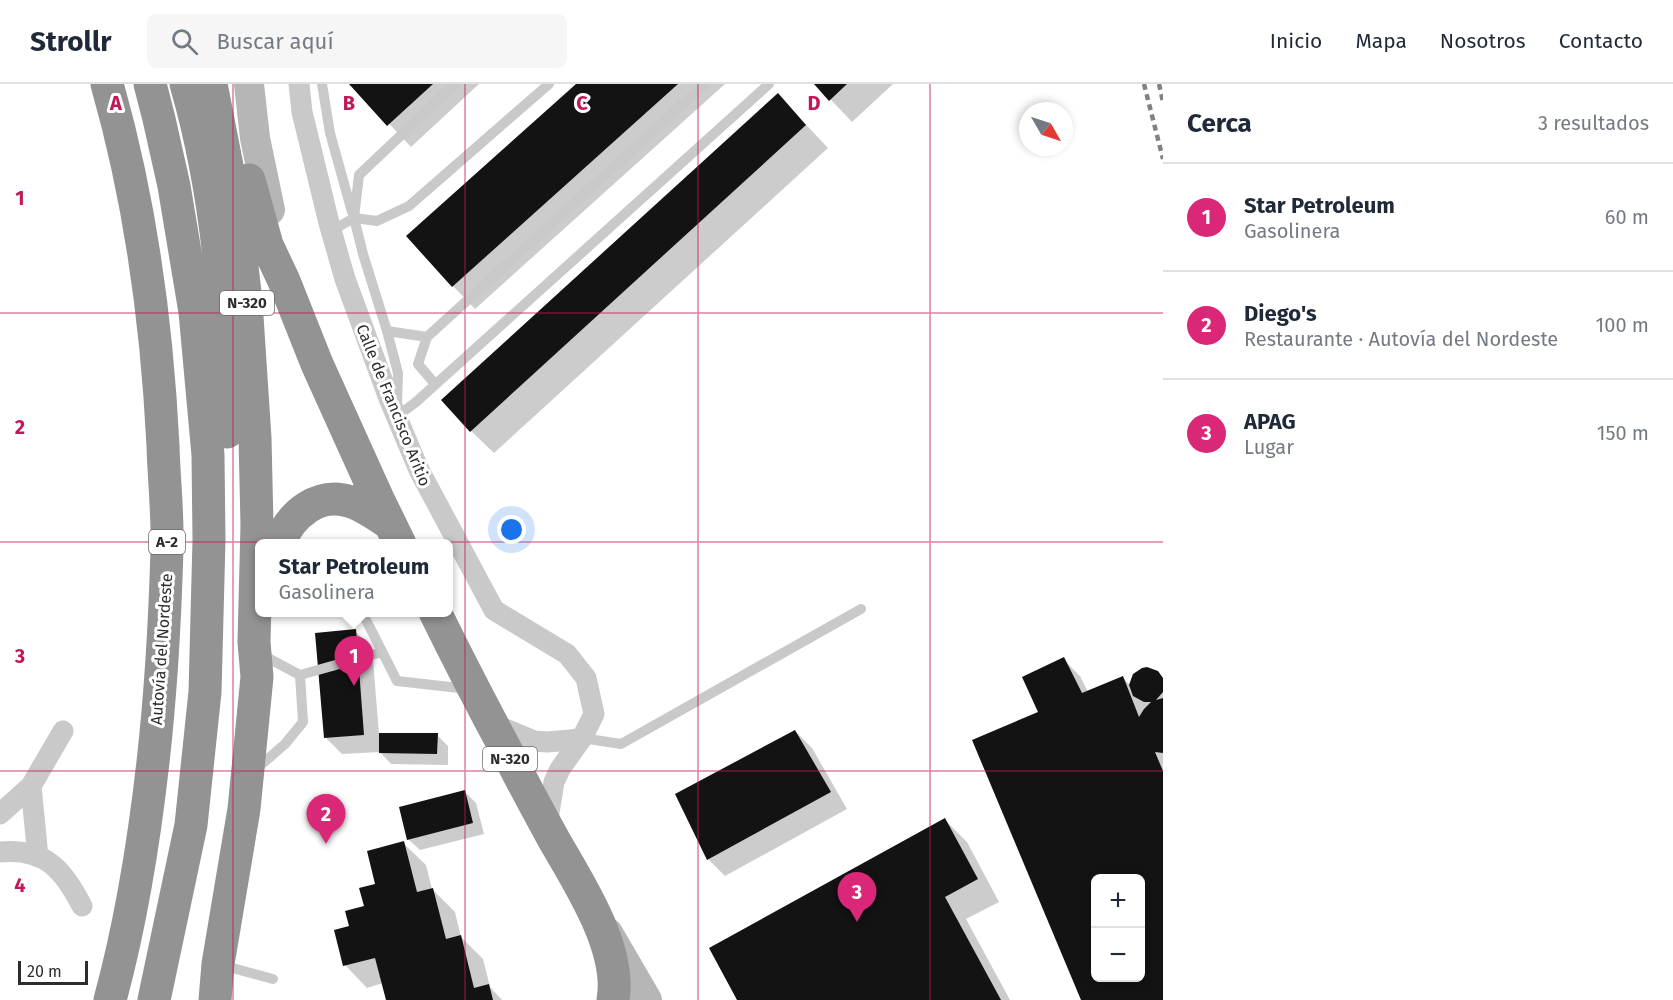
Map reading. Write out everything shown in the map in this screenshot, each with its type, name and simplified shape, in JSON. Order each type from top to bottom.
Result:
[{"type":"highway","name":"Autovía del Nordeste","points":[[107,84],[129,170],[146,260],[159,376],[167,546],[161,689],[146,820],[120,965],[110,1000]]},
{"type":"highway","name":"A-2","points":[[150,84],[174,186],[195,312],[208,455],[209,540],[207,648],[191,825],[154,1000]]},
{"type":"highway","points":[[186,84],[206,167],[221,276],[225,336],[228,520],[207,648]]},
{"type":"highway","name":"N-320","points":[[211,84],[235,207],[246,301],[257,539]]},
{"type":"highway","name":"N-320","points":[[223,84],[267,245],[284,281],[316,364],[394,537]]},
{"type":"highway","name":"N-320","points":[[281,539],[288,524],[301,512],[314,503],[326,499],[340,499],[371,510],[394,537]]},
{"type":"highway","name":"N-320","points":[[255,617],[255,642],[261,667]]},
{"type":"highway","name":"N-320","points":[[215,1000],[218,964],[248,777],[266,617]]},
{"type":"highway","name":"N-320","points":[[438,617],[491,723],[590,903],[609,951],[615,991],[613,1000]]},
{"type":"street","points":[[249,84],[255,138],[284,281]]},
{"type":"street","name":"Calle de Francisco Aritio","points":[[299,84],[302,112],[345,279],[396,417],[419,471],[494,610],[567,654],[586,678],[594,714],[582,738],[560,769],[554,782],[546,826]]},
{"type":"street","points":[[491,723],[534,741],[582,738]]},
{"type":"street","points":[[0,814],[31,786],[63,731]]},
{"type":"street","points":[[31,786],[38,856]]},
{"type":"street","points":[[0,852],[23,852],[44,858],[61,872],[82,906]]},
{"type":"street","points":[[590,903],[647,1000]]},
{"type":"lane","points":[[322,84],[330,133],[399,373],[396,417]]},
{"type":"lane","points":[[354,218],[359,175],[455,84]]},
{"type":"lane","points":[[332,231],[354,218],[377,222],[409,206],[549,84]]},
{"type":"lane","points":[[435,384],[418,364],[428,337],[705,84]]},
{"type":"lane","points":[[396,417],[769,84]]},
{"type":"lane","points":[[387,331],[428,337]]},
{"type":"lane","points":[[582,738],[621,744],[861,609]]},
{"type":"lane","points":[[364,617],[397,681],[474,690]]},
{"type":"lane","points":[[261,667],[300,675],[382,652]]},
{"type":"lane","points":[[248,777],[285,744],[303,722],[300,675]]},
{"type":"lane","points":[[218,964],[273,979]]},
{"type":"building","points":[[349,84],[433,84],[387,126]]},
{"type":"building","points":[[576,84],[678,84],[452,287],[406,236]]},
{"type":"building","points":[[814,84],[847,84],[829,101]]},
{"type":"building","points":[[778,93],[806,125],[470,432],[441,400]]},
{"type":"building","points":[[356,629],[364,735],[324,738],[315,633]]},
{"type":"building","points":[[1064,657],[1082,693],[1123,676],[1139,717],[1151,702],[1144,702],[1133,696],[1129,685],[1133,674],[1147,667],[1158,671],[1163,678],[1163,692],[1156,700],[1163,698],[1163,753],[1155,752],[1163,771],[1163,1000],[1081,1000],[972,740],[1038,712],[1022,677]]},
{"type":"building","points":[[795,730],[831,792],[707,860],[675,794]]},
{"type":"building","points":[[379,733],[438,733],[437,754],[379,753]]},
{"type":"building","points":[[465,790],[473,823],[407,840],[399,807]]},
{"type":"building","points":[[945,818],[978,879],[945,897],[1001,1000],[737,1000],[709,948]]},
{"type":"building","points":[[404,841],[417,892],[433,888],[446,939],[461,935],[474,988],[489,984],[493,1000],[386,1000],[375,958],[343,966],[334,930],[349,926],[345,911],[364,906],[359,888],[375,884],[367,851]]},
{"type":"railway","points":[[1144,84],[1163,159]]},
{"type":"railway","points":[[1159,84],[1163,102]]},
{"type":"place","name":"Star Petroleum","points":[[354,686]]},
{"type":"place","name":"Diego's","points":[[326,844]]},
{"type":"place","name":"APAG","points":[[857,922]]}]
